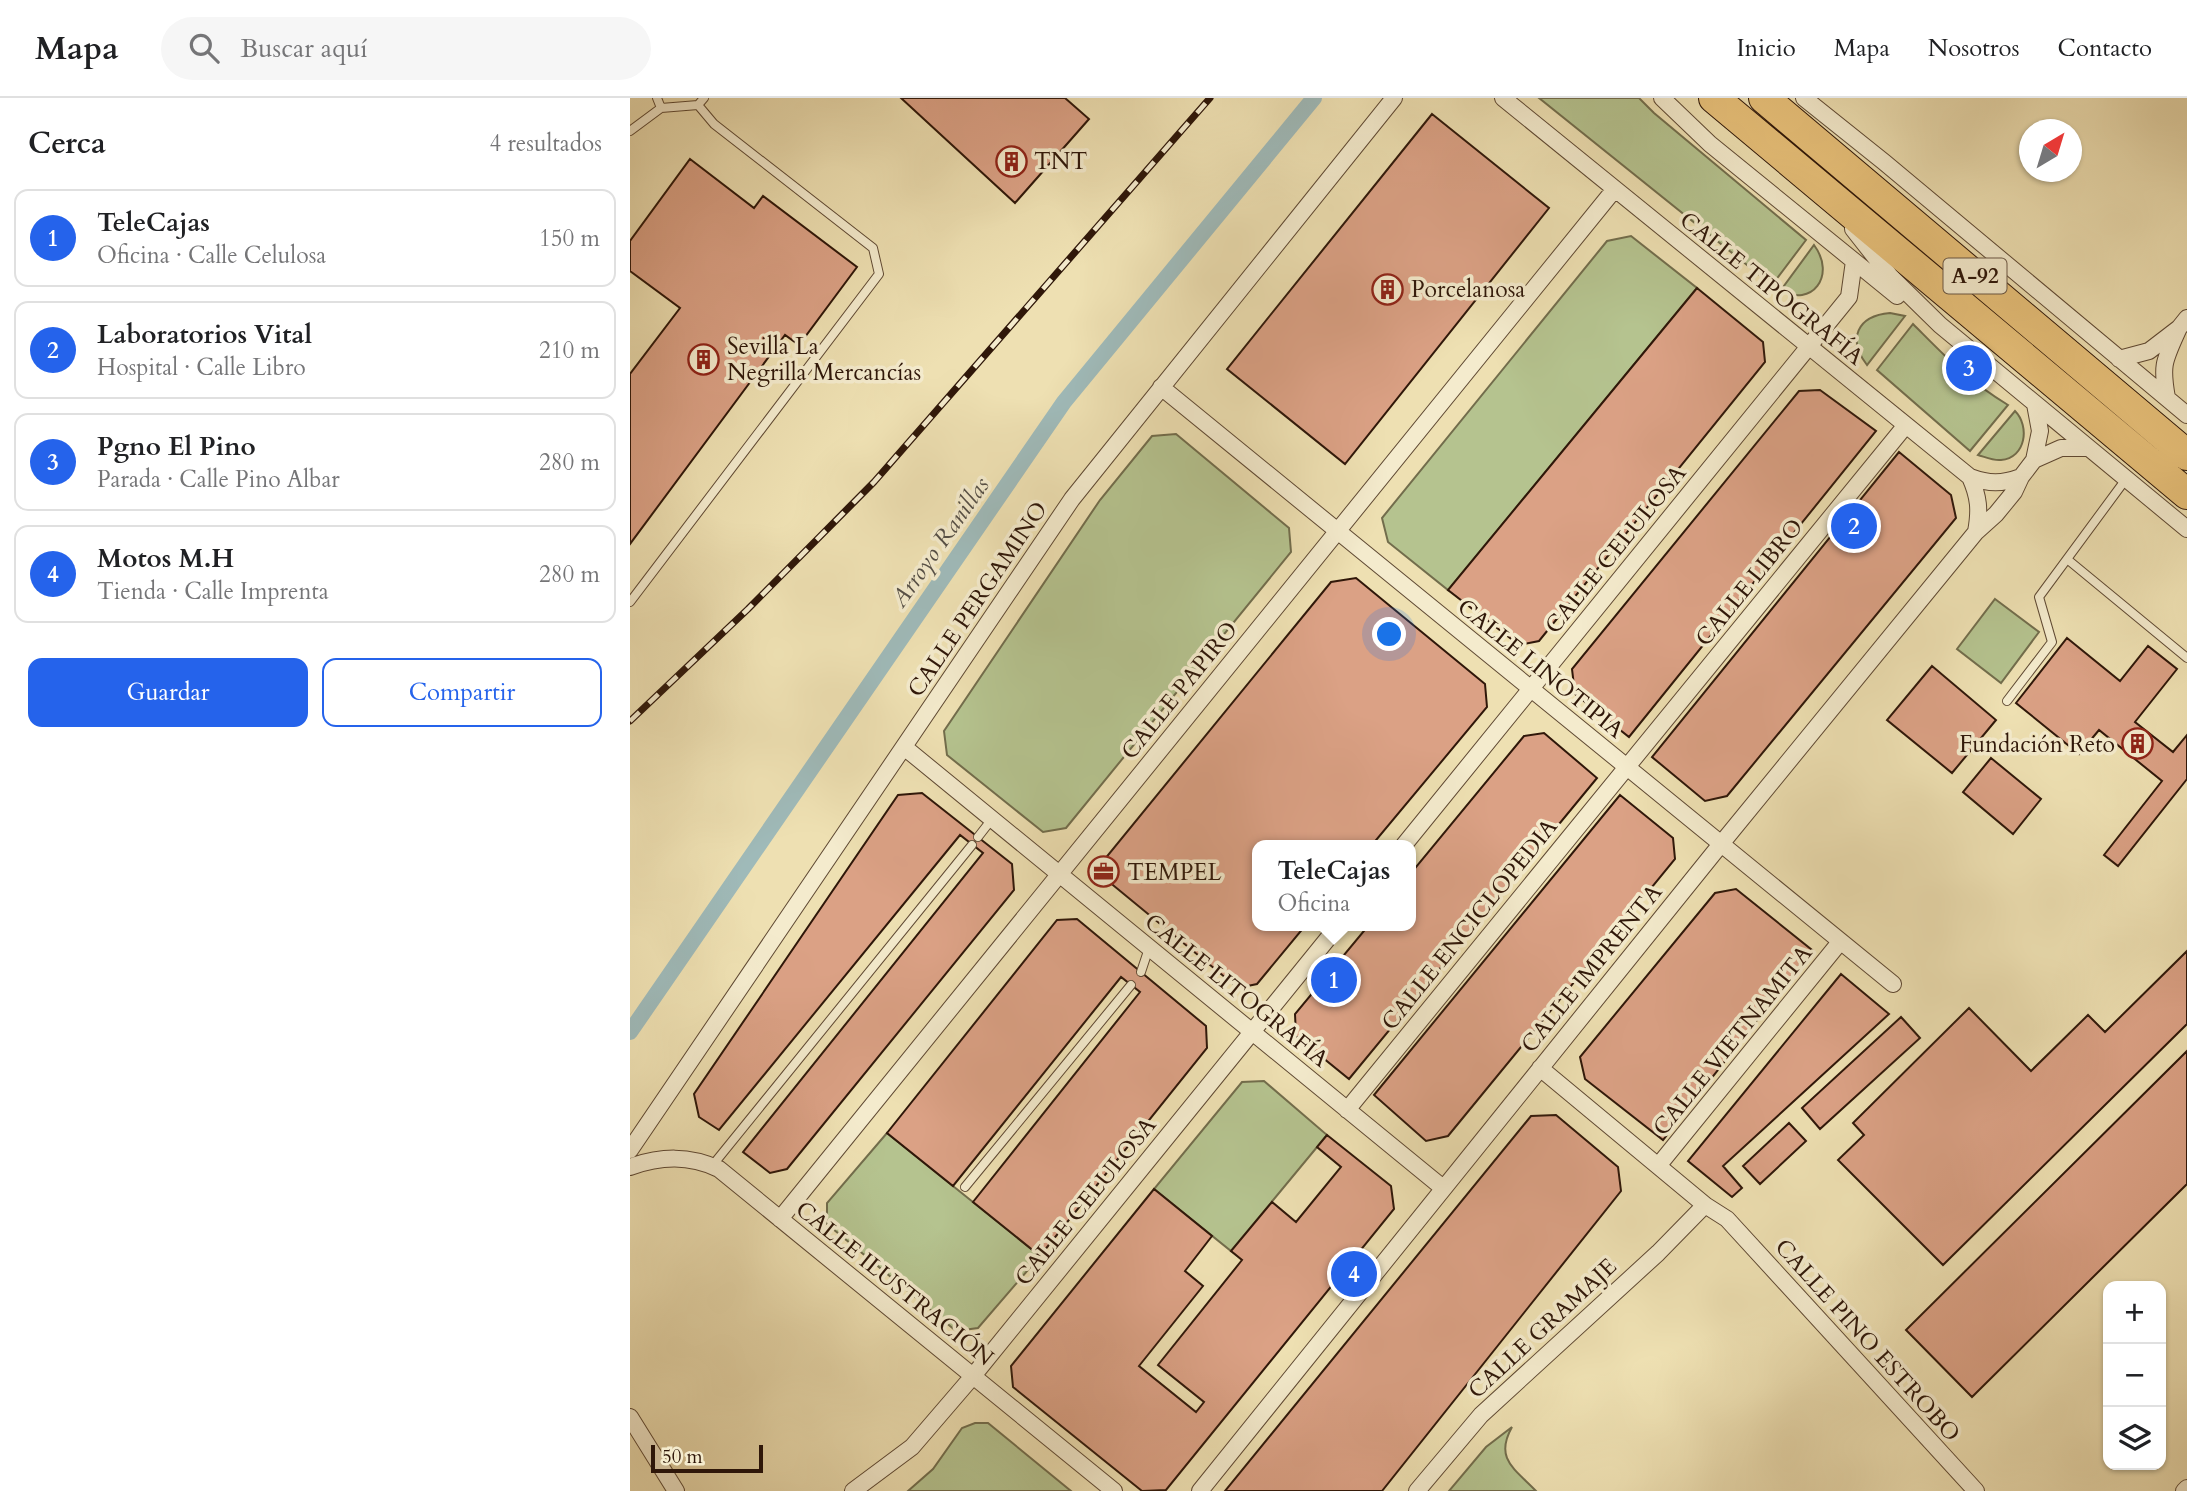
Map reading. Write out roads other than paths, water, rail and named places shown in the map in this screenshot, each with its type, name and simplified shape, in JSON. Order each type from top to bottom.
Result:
[{"type":"highway","name":"A-92","points":[[1714,98],[2187,494]]},
{"type":"highway","name":"A-92","points":[[1764,98],[2187,455]]},
{"type":"street","name":"CALLE PERGAMINO","points":[[630,1150],[1072,499],[1394,98]]},
{"type":"street","name":"CALLE TIPOGRAFÍA","points":[[1503,98],[1970,477]]},
{"type":"street","points":[[1662,98],[1710,144],[1903,301],[1940,325]]},
{"type":"street","points":[[1804,98],[2187,415]]},
{"type":"street","points":[[1822,188],[1890,276],[1940,325],[2187,529]]},
{"type":"street","name":"CALLE PAPIRO","points":[[780,1219],[1614,190]]},
{"type":"street","name":"CALLE CELULOSA","points":[[1408,840],[1849,297],[1854,261]]},
{"type":"street","points":[[2119,359],[2149,351],[2183,323]]},
{"type":"street","points":[[2167,398],[2162,371],[2167,353],[2183,323]]},
{"type":"street","name":"CALLE LINOTIPIA","points":[[1161,387],[1893,984]]},
{"type":"street","name":"CALLE IMPRENTA","points":[[1200,1491],[1721,844],[1976,532],[1996,514],[2014,492],[2034,460],[2040,431],[2035,404]]},
{"type":"street","name":"CALLE LIBRO","points":[[1627,767],[1906,425]]},
{"type":"street","points":[[2034,460],[2061,448],[2088,448]]},
{"type":"street","points":[[1970,477],[1989,484],[2021,477]]},
{"type":"street","points":[[1970,477],[1978,494],[1980,511],[1976,532]]},
{"type":"street","name":"CALLE LITOGRAFÍA","points":[[904,747],[1443,1188]]},
{"type":"street","name":"CALLE ENCICLOPEDIA","points":[[1347,1110],[1627,767]]},
{"type":"street","name":"CALLE CELULOSA","points":[[853,1491],[912,1447],[973,1376],[1334,931]]},
{"type":"street","name":"CALLE VIETNAMITA","points":[[1658,1166],[1840,942]]},
{"type":"street","name":"CALLE PINO ESTROBO","points":[[1540,1068],[1704,1205],[1727,1219],[1976,1491]]},
{"type":"street","name":"CALLE ILUSTRACIÓN","points":[[630,1167],[650,1160],[684,1158],[702,1161],[719,1169],[1114,1491]]},
{"type":"street","name":"CALLE GRAMAJE","points":[[1416,1491],[1482,1415],[1658,1253],[1704,1205]]},
{"type":"street","points":[[630,1417],[676,1491]]},
{"type":"lane","points":[[657,98],[661,108]]},
{"type":"lane","points":[[630,131],[661,108],[701,101],[714,124],[873,248],[879,274],[630,602]]},
{"type":"lane","points":[[2007,701],[2052,642],[2039,597],[2126,479]]},
{"type":"lane","points":[[2067,559],[2187,658]]},
{"type":"lane","points":[[978,837],[992,819]]},
{"type":"lane","points":[[712,1166],[972,845]]},
{"type":"lane","points":[[1141,972],[1149,948]]},
{"type":"lane","points":[[965,1188],[1131,985]]},
{"type":"waterway","name":"Arroyo Ranillas","points":[[630,1032],[1064,402],[1314,98]]},
{"type":"railway","points":[[630,721],[748,609],[874,482],[1210,98]]},
{"type":"place","name":"TNT","points":[[1011,161]]},
{"type":"place","name":"Porcelanosa","points":[[1388,289]]},
{"type":"place","name":"Sevilla La Negrilla Mercancías","points":[[704,359]]},
{"type":"place","name":"Pgno El Pino","points":[[1969,368]]},
{"type":"place","name":"Laboratorios Vital","points":[[1854,526]]},
{"type":"place","name":"Fundación Reto","points":[[2138,744]]},
{"type":"place","name":"TEMPEL","points":[[1104,872]]},
{"type":"place","name":"TeleCajas","points":[[1334,980]]},
{"type":"place","name":"Motos M.H","points":[[1354,1274]]}]
